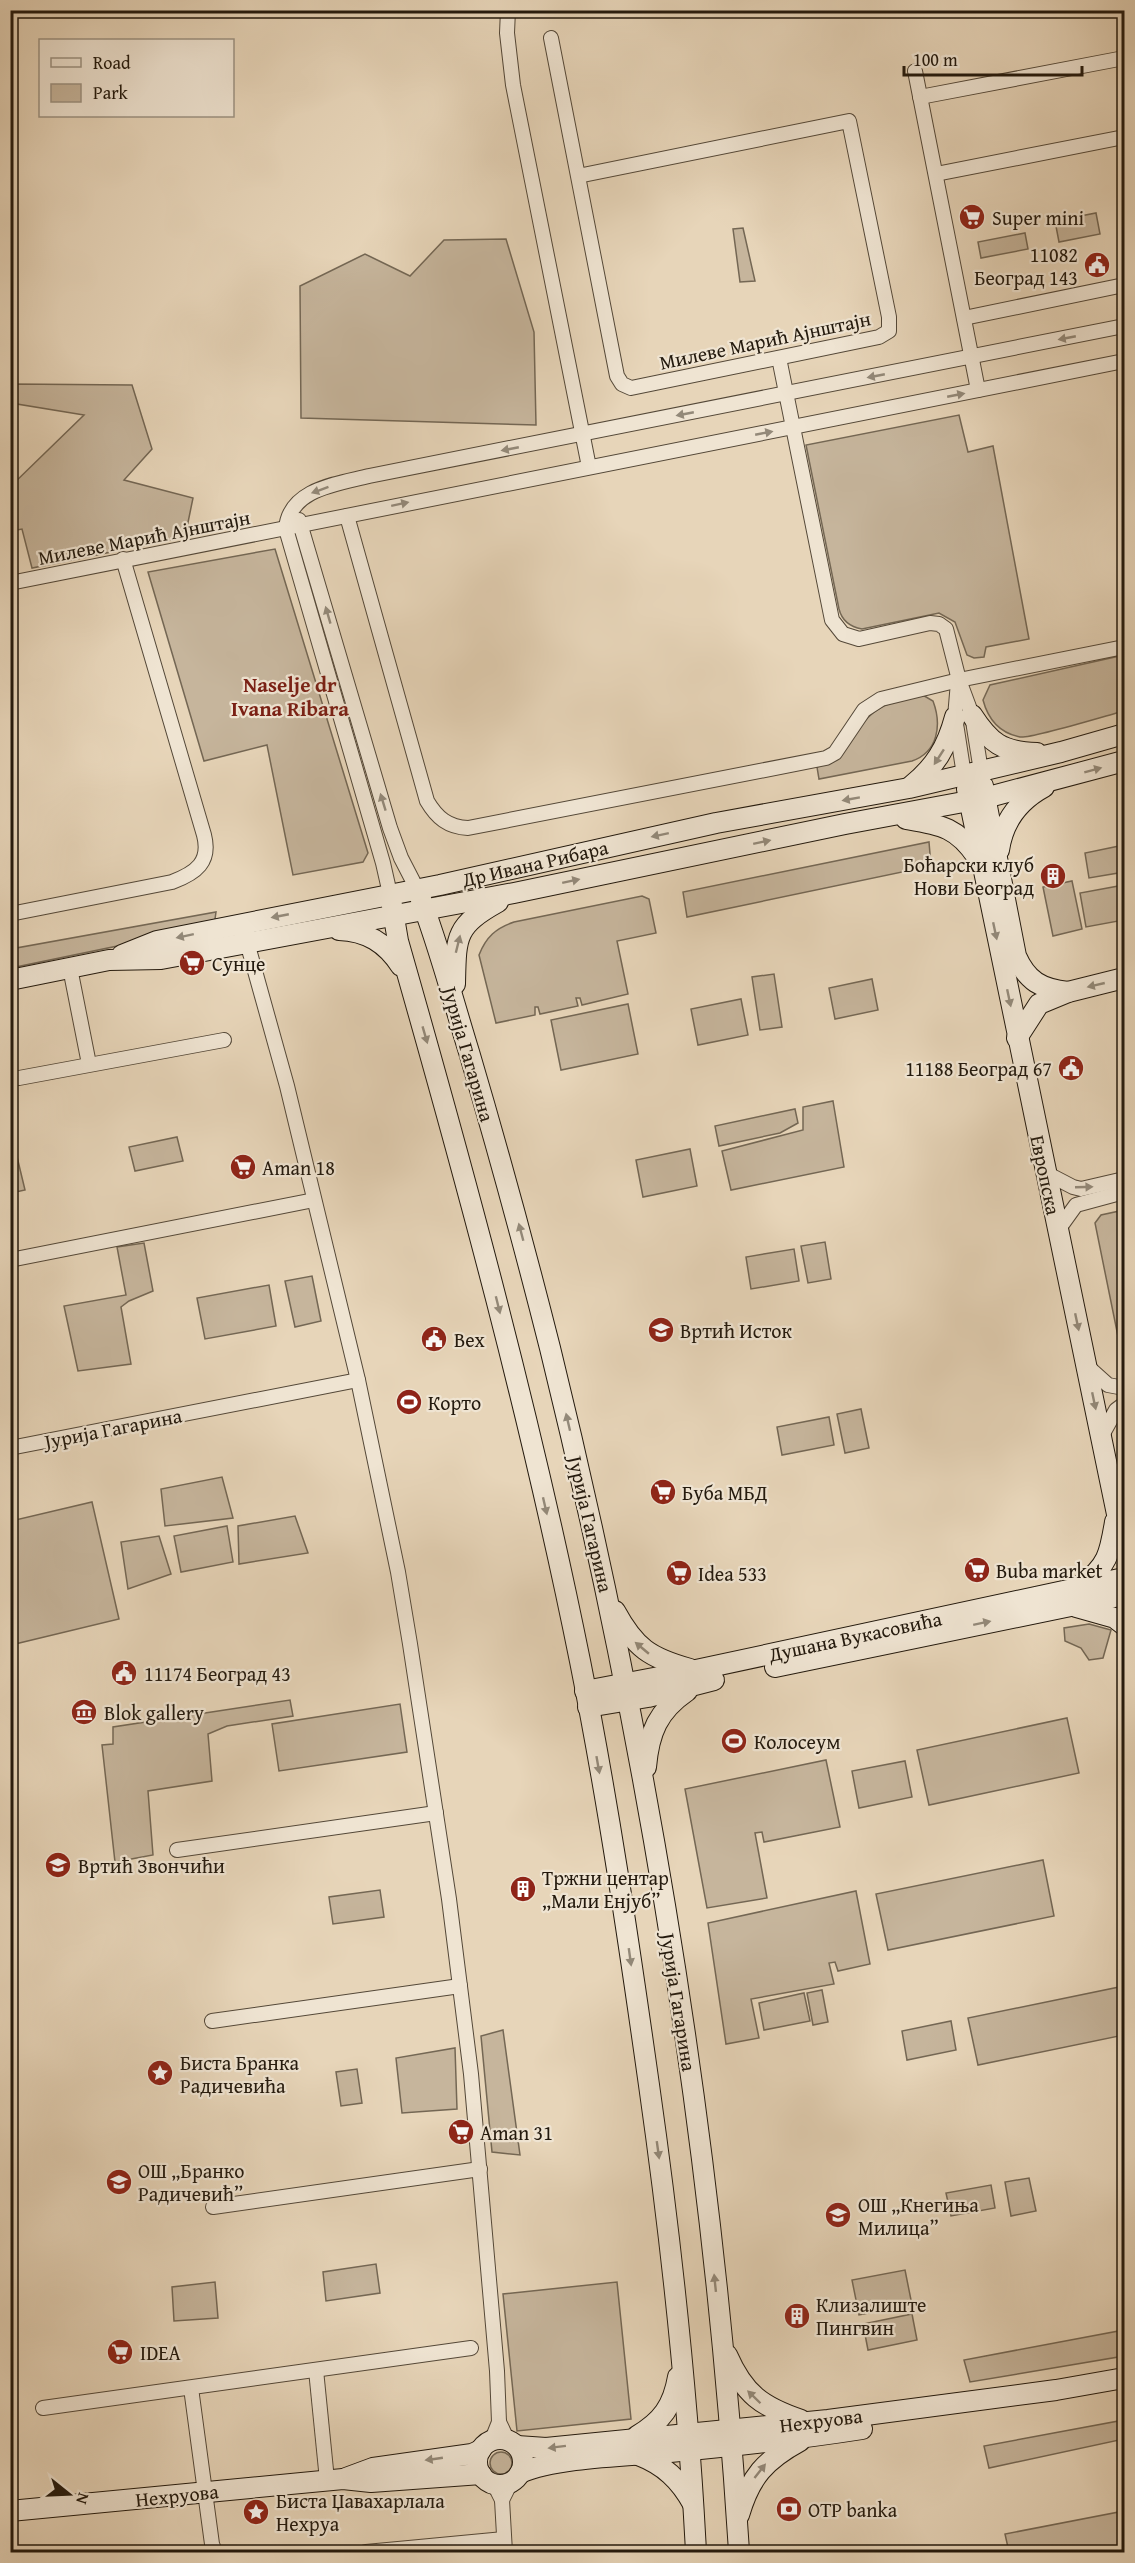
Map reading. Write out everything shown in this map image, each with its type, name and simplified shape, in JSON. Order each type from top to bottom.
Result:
[{"type":"main road","points":[[909,788],[937,761],[963,716],[998,745],[1020,752],[1061,752]]},
{"type":"main road","name":"Др Ивана Рибара","points":[[10,980],[109,960],[161,959],[244,933],[390,894],[716,823],[909,788],[1061,752],[1125,734]]},
{"type":"main road","name":"Др Ивана Рибара","points":[[244,933],[318,929],[514,893],[977,800],[1125,761]]},
{"type":"main road","points":[[972,773],[977,800]]},
{"type":"main road","points":[[889,817],[933,823],[955,832],[989,862],[1009,816],[1041,788],[1062,778]]},
{"type":"main road","name":"Европска","points":[[977,800],[1017,1038],[1125,1548]]},
{"type":"main road","name":"Европска","points":[[989,862],[1016,956],[1022,968],[1034,982],[1042,987],[1068,992]]},
{"type":"main road","name":"Јурија Гагарина","points":[[417,889],[454,1002],[522,1235],[606,1591],[626,1693],[685,2042],[721,2341],[731,2438],[738,2553]]},
{"type":"main road","points":[[454,1002],[455,950],[461,932],[473,916],[514,893]]},
{"type":"main road","name":"Јурија Гагарина","points":[[390,894],[409,979],[501,1320],[565,1593],[586,1699],[638,2008],[659,2153],[690,2441],[696,2553]]},
{"type":"main road","points":[[318,929],[352,932],[381,943],[397,960],[409,979]]},
{"type":"main road","points":[[1017,1038],[1039,1004],[1068,992],[1125,978]]},
{"type":"main road","points":[[1117,1510],[1111,1546],[1105,1563],[1071,1597],[1125,1625]]},
{"type":"main road","name":"Душана Вукасовића","points":[[586,1699],[626,1693],[1071,1597],[1125,1578]]},
{"type":"main road","points":[[606,1591],[622,1623],[638,1646],[697,1676],[665,1708],[659,1718],[648,1746],[644,1790]]},
{"type":"main road","name":"Душана Вукасовића","points":[[1071,1597],[1125,1595]]},
{"type":"main road","points":[[721,2341],[741,2381],[754,2398],[807,2430],[761,2469],[748,2489],[737,2524]]},
{"type":"main road","points":[[681,2348],[680,2371],[670,2406],[635,2446],[673,2475],[683,2486],[694,2507]]},
{"type":"main road","name":"Нехруова","points":[[807,2430],[966,2402],[1125,2378]]},
{"type":"main road","name":"Нехруова","points":[[335,2479],[373,2468],[472,2454],[499,2445],[546,2448],[635,2446],[731,2438],[1125,2390]]},
{"type":"main road","points":[[499,2445],[523,2459],[502,2483],[478,2462],[499,2445]]},
{"type":"main road","name":"Нехруова","points":[[10,2511],[335,2479],[388,2481],[455,2474],[502,2483],[538,2467],[635,2446]]},
{"type":"street","points":[[508,10],[507,33],[513,85],[589,467]]},
{"type":"street","name":"Милеве Марић Ајнштајн","points":[[551,38],[617,376],[622,384],[631,388],[879,337],[889,331],[889,317],[849,121],[578,176]]},
{"type":"street","points":[[920,97],[1125,58]]},
{"type":"street","points":[[915,71],[978,390]]},
{"type":"street","points":[[936,174],[1125,137]]},
{"type":"street","points":[[964,318],[1125,285]]},
{"type":"street","points":[[286,529],[290,510],[304,496],[349,481],[1125,326]]},
{"type":"street","points":[[779,358],[830,611],[837,628],[849,638],[859,639],[930,623],[939,624],[946,629],[950,637],[959,680],[972,773]]},
{"type":"street","name":"Милеве Марић Ајнштајн","points":[[10,583],[1125,361]]},
{"type":"street","points":[[290,510],[302,526]]},
{"type":"street","points":[[347,516],[427,801],[437,816],[459,827],[468,828],[533,816],[826,758],[835,753],[860,715],[874,702],[898,693],[1125,648]]},
{"type":"street","name":"Јурија Гагарина","points":[[302,526],[390,828],[401,858],[417,889]]},
{"type":"street","name":"Јурија Гагарина","points":[[286,529],[390,894]]},
{"type":"street","points":[[10,914],[172,882],[193,874],[204,861],[207,844],[123,559]]},
{"type":"street","points":[[244,933],[287,1086],[358,1380],[398,1572],[460,1986],[492,2298],[499,2445]]},
{"type":"street","points":[[70,968],[89,1064]]},
{"type":"street","points":[[19,1078],[224,1040]]},
{"type":"street","points":[[1046,1173],[1081,1189],[1125,1179]]},
{"type":"street","points":[[1058,1230],[1076,1205],[1125,1192]]},
{"type":"street","points":[[10,1260],[314,1200]]},
{"type":"street","points":[[1086,1365],[1103,1382],[1125,1388]]},
{"type":"street","name":"Јурија Гагарина","points":[[10,1448],[358,1380]]},
{"type":"street","points":[[1101,1437],[1116,1410],[1125,1404]]},
{"type":"street","points":[[177,1850],[436,1814]]},
{"type":"street","points":[[212,2021],[460,1986]]},
{"type":"street","points":[[213,2207],[480,2169]]},
{"type":"street","points":[[43,2408],[471,2348]]},
{"type":"street","points":[[316,2370],[335,2479]]},
{"type":"street","points":[[191,2388],[212,2544],[216,2553]]},
{"type":"street","points":[[366,2553],[505,2546],[502,2483]]},
{"type":"green space","points":[[1096,213],[1100,234],[1059,242],[1055,221]]},
{"type":"green space","points":[[743,228],[755,281],[740,282],[733,229]]},
{"type":"green space","points":[[1025,233],[1028,249],[981,258],[978,242]]},
{"type":"green space","points":[[506,239],[534,332],[536,425],[301,418],[300,286],[365,254],[410,276],[444,240]]},
{"type":"green space","points":[[11,384],[132,385],[152,449],[124,480],[193,498],[185,537],[32,568],[22,529],[11,531],[11,486],[84,415],[11,403]]},
{"type":"green space","points":[[959,415],[968,452],[993,446],[1029,639],[986,647],[984,657],[974,658],[967,655],[955,622],[939,613],[862,629],[854,627],[845,620],[839,609],[806,445]]},
{"type":"green space","points":[[275,549],[368,853],[363,862],[293,875],[267,745],[204,761],[148,572]]},
{"type":"green space","points":[[1124,655],[1124,711],[1054,731],[1020,737],[1001,729],[985,707],[983,700],[990,685]]},
{"type":"green space","points":[[921,694],[933,701],[937,728],[936,737],[928,751],[921,757],[912,761],[819,779],[817,767],[838,756],[873,713],[889,703]]},
{"type":"green space","points":[[929,842],[931,866],[687,917],[683,892]]},
{"type":"green space","points":[[1124,845],[1124,872],[1089,878],[1085,853]]},
{"type":"green space","points":[[1072,881],[1082,929],[1053,936],[1043,887]]},
{"type":"green space","points":[[1124,885],[1124,920],[1086,927],[1080,893]]},
{"type":"green space","points":[[642,896],[649,899],[656,933],[617,941],[628,994],[582,1005],[580,998],[576,998],[578,1006],[540,1014],[538,1007],[535,1007],[535,1015],[496,1023],[479,955],[492,934],[514,922]]},
{"type":"green space","points":[[216,912],[214,926],[11,968],[11,949]]},
{"type":"green space","points":[[774,974],[782,1027],[760,1030],[752,977]]},
{"type":"green space","points":[[872,979],[878,1010],[835,1019],[829,988]]},
{"type":"green space","points":[[741,999],[748,1035],[698,1045],[691,1009]]},
{"type":"green space","points":[[628,1004],[638,1054],[561,1070],[551,1020]]},
{"type":"green space","points":[[833,1101],[844,1167],[731,1190],[722,1151],[803,1130],[803,1107]]},
{"type":"green space","points":[[795,1109],[798,1123],[780,1133],[719,1146],[715,1126]]},
{"type":"green space","points":[[177,1137],[183,1161],[135,1171],[129,1147]]},
{"type":"green space","points":[[11,1140],[13,1140],[25,1190],[11,1193]]},
{"type":"green space","points":[[690,1149],[697,1186],[643,1197],[636,1160]]},
{"type":"green space","points":[[1124,1210],[1124,1366],[1095,1223],[1101,1215]]},
{"type":"green space","points":[[825,1242],[831,1279],[808,1283],[801,1246]]},
{"type":"green space","points":[[144,1243],[153,1291],[121,1307],[131,1364],[78,1371],[64,1306],[126,1295],[117,1247]]},
{"type":"green space","points":[[794,1249],[799,1281],[751,1289],[746,1257]]},
{"type":"green space","points":[[312,1276],[321,1321],[295,1327],[285,1281]]},
{"type":"green space","points":[[269,1285],[276,1326],[205,1339],[197,1298]]},
{"type":"green space","points":[[861,1409],[869,1448],[845,1453],[837,1414]]},
{"type":"green space","points":[[829,1417],[834,1445],[782,1455],[777,1427]]},
{"type":"green space","points":[[222,1477],[233,1518],[165,1526],[161,1489]]},
{"type":"green space","points":[[92,1502],[119,1619],[11,1645],[11,1521]]},
{"type":"green space","points":[[295,1516],[308,1553],[239,1564],[238,1526]]},
{"type":"green space","points":[[227,1526],[233,1562],[181,1572],[174,1536]]},
{"type":"green space","points":[[159,1536],[171,1574],[128,1589],[121,1542]]},
{"type":"green space","points":[[1089,1624],[1111,1630],[1103,1658],[1089,1660],[1081,1648],[1065,1641],[1064,1628]]},
{"type":"green space","points":[[290,1700],[293,1716],[227,1726],[208,1734],[212,1781],[148,1791],[153,1855],[115,1862],[102,1745],[113,1744],[113,1727]]},
{"type":"green space","points":[[400,1704],[407,1752],[279,1771],[272,1724]]},
{"type":"green space","points":[[1067,1718],[1079,1773],[929,1805],[917,1750]]},
{"type":"green space","points":[[826,1760],[840,1827],[764,1842],[762,1832],[755,1833],[767,1898],[707,1908],[685,1789]]},
{"type":"green space","points":[[905,1761],[912,1797],[859,1808],[852,1771]]},
{"type":"green space","points":[[1043,1860],[1054,1916],[888,1950],[876,1894]]},
{"type":"green space","points":[[380,1890],[384,1917],[333,1924],[329,1897]]},
{"type":"green space","points":[[856,1891],[870,1964],[838,1971],[835,1962],[829,1963],[834,1984],[751,1999],[759,2038],[726,2044],[708,1923]]},
{"type":"green space","points":[[1124,1986],[1124,2035],[978,2065],[968,2018]]},
{"type":"green space","points":[[822,1990],[828,2022],[813,2025],[807,1993]]},
{"type":"green space","points":[[804,1993],[810,2021],[764,2030],[759,2003]]},
{"type":"green space","points":[[951,2021],[956,2050],[907,2060],[902,2031]]},
{"type":"green space","points":[[503,2030],[520,2155],[492,2152],[481,2036]]},
{"type":"green space","points":[[455,2048],[457,2109],[402,2113],[396,2058]]},
{"type":"green space","points":[[357,2069],[362,2103],[341,2106],[336,2072]]},
{"type":"green space","points":[[1029,2178],[1036,2211],[1011,2216],[1005,2182]]},
{"type":"green space","points":[[991,2185],[995,2208],[951,2216],[946,2193]]},
{"type":"green space","points":[[376,2264],[380,2293],[326,2301],[323,2272]]},
{"type":"green space","points":[[905,2270],[912,2305],[859,2315],[852,2280]]},
{"type":"green space","points":[[215,2282],[218,2318],[174,2321],[172,2287]]},
{"type":"green space","points":[[617,2282],[631,2419],[517,2431],[503,2294]]},
{"type":"green space","points":[[912,2314],[917,2340],[868,2350],[863,2324]]},
{"type":"green space","points":[[1124,2330],[1124,2356],[970,2382],[964,2360]]},
{"type":"green space","points":[[1124,2420],[1124,2439],[989,2468],[984,2446]]},
{"type":"green space","points":[[501,2452],[509,2455],[512,2463],[509,2471],[501,2474],[493,2471],[490,2463],[493,2455]]},
{"type":"green space","points":[[1124,2511],[1124,2552],[1009,2552],[1005,2534]]},
{"type":"waterway","points":[[707,10],[728,15],[748,16],[790,10]]},
{"type":"place","name":"Super mini","points":[[972,217]]},
{"type":"place","name":"11082 Београд 143","points":[[1097,265]]},
{"type":"place","name":"Боћарски клуб Нови Београд","points":[[1053,876]]},
{"type":"place","name":"Сунце","points":[[192,963]]},
{"type":"place","name":"11188 Београд 67","points":[[1071,1068]]},
{"type":"place","name":"Aman 18","points":[[243,1167]]},
{"type":"place","name":"Вртић Исток","points":[[661,1330]]},
{"type":"place","name":"Bex","points":[[434,1339]]},
{"type":"place","name":"Корто","points":[[409,1402]]},
{"type":"place","name":"Буба МБД","points":[[663,1492]]},
{"type":"place","name":"Buba market","points":[[977,1570]]},
{"type":"place","name":"Idea 533","points":[[679,1573]]},
{"type":"place","name":"11174 Београд 43","points":[[124,1673]]},
{"type":"place","name":"Blok gallery","points":[[84,1712]]},
{"type":"place","name":"Колосеум","points":[[734,1741]]},
{"type":"place","name":"Вртић Звончићи","points":[[58,1865]]},
{"type":"place","name":"Тржни центар „Мали Енјуб”","points":[[523,1889]]},
{"type":"place","name":"Биста Бранка Радичевића","points":[[160,2073]]},
{"type":"place","name":"Aman 31","points":[[461,2132]]},
{"type":"place","name":"ОШ „Бранко Радичевић”","points":[[119,2182]]},
{"type":"place","name":"ОШ „Кнегиња Милица”","points":[[838,2215]]},
{"type":"place","name":"Клизалиште Пингвин","points":[[797,2316]]},
{"type":"place","name":"IDEA","points":[[120,2352]]},
{"type":"place","name":"OTP banka","points":[[789,2509]]},
{"type":"place","name":"Биста Џавахарлала Нехруа","points":[[256,2512]]},
{"type":"district","name":"Naselje dr Ivana Ribara","points":[[290,696]]}]
